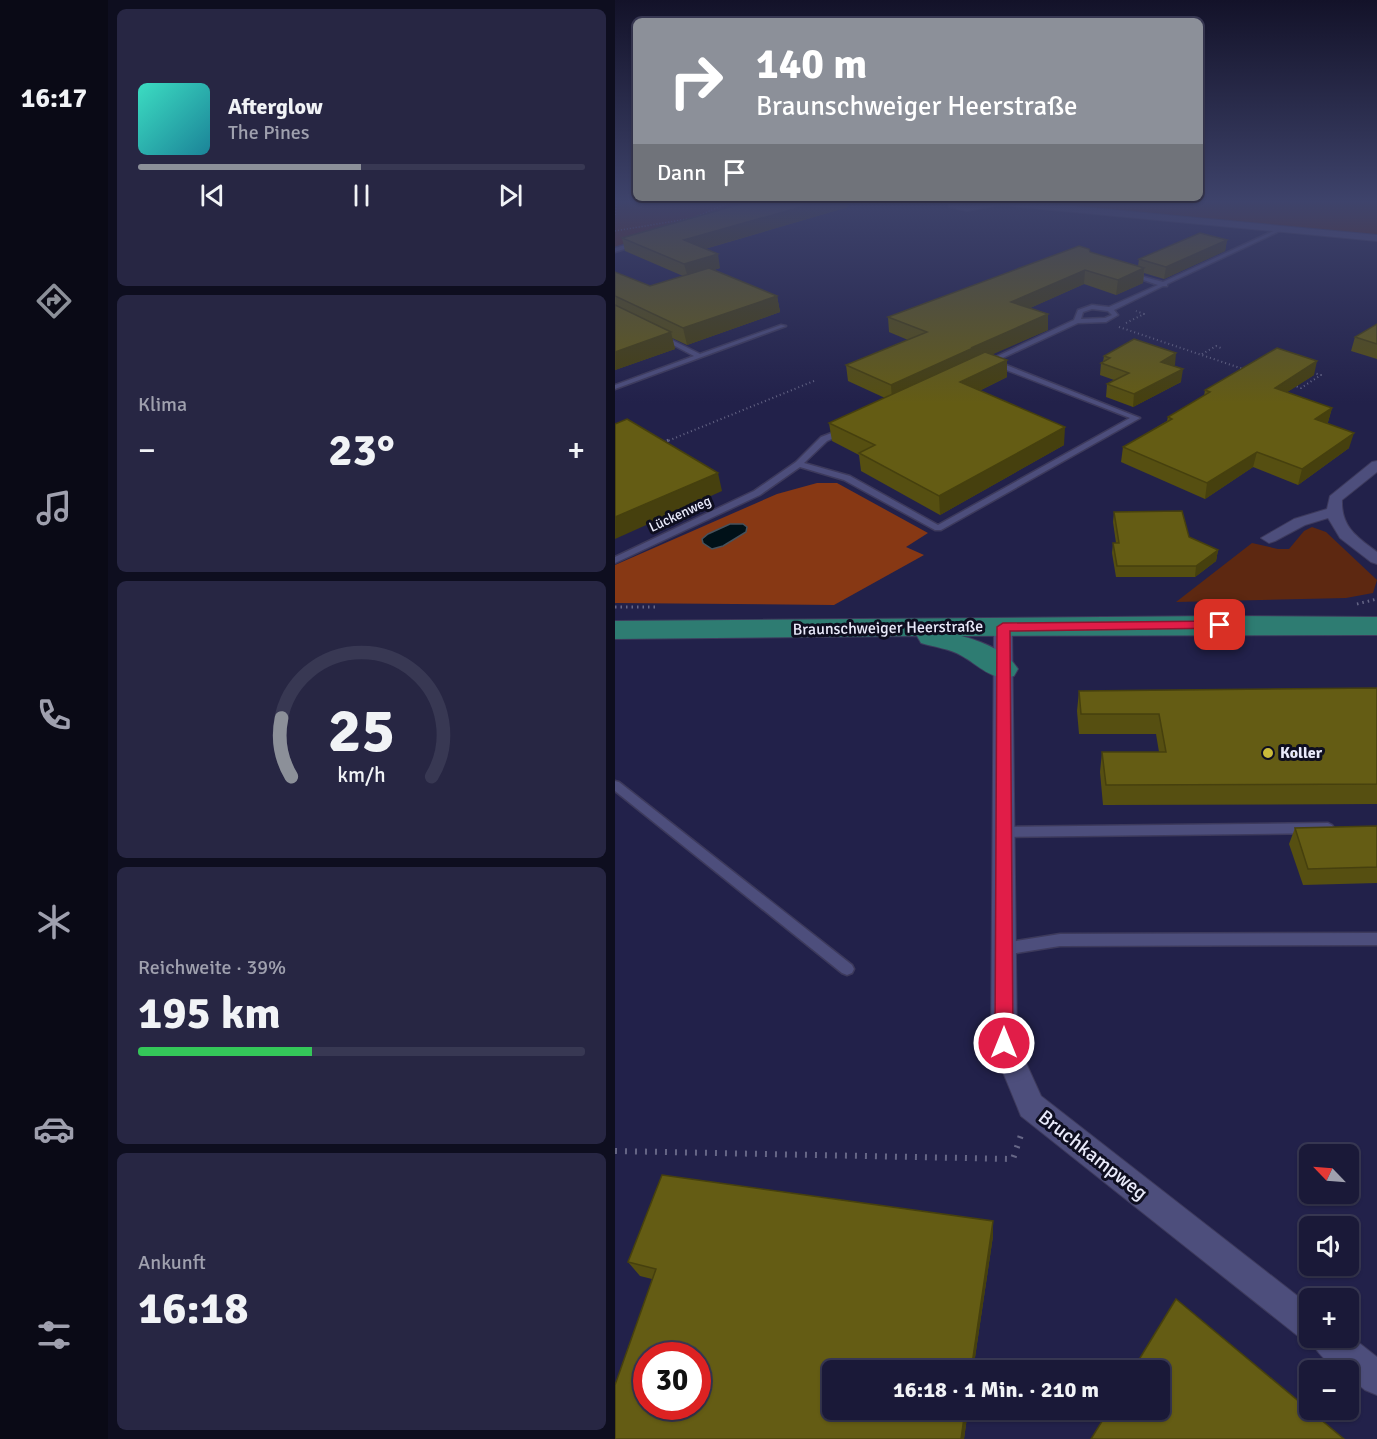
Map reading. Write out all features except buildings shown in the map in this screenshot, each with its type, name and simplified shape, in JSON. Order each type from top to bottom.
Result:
[{"type":"main road","name":"Braunschweiger Heerstraße","points":[[615,630],[1377,626]]},
{"type":"main road","points":[[889,628],[971,648],[1003,669]]},
{"type":"street","points":[[1377,465],[1335,499],[1333,513],[1338,530],[1377,559]]},
{"type":"street","points":[[1269,538],[1288,527],[1323,514],[1333,513]]},
{"type":"street","name":"Bruchkampweg","points":[[1003,627],[1004,1043],[1031,1106],[1299,1317]]},
{"type":"street","points":[[1339,1348],[1377,1378]]},
{"type":"lane","points":[[1077,321],[1083,309],[1098,307],[1110,309],[1200,268]]},
{"type":"lane","points":[[1123,272],[1165,285]]},
{"type":"lane","points":[[978,366],[1077,321],[1110,319],[1115,315],[1110,309]]},
{"type":"lane","points":[[615,387],[783,326]]},
{"type":"lane","points":[[657,335],[699,356]]},
{"type":"lane","points":[[799,464],[847,478],[938,528],[1136,418],[990,361]]},
{"type":"lane","name":"Lückenweg","points":[[615,560],[757,493],[799,464],[824,439],[852,426]]},
{"type":"lane","points":[[615,785],[847,969]]},
{"type":"lane","points":[[1004,832],[1342,827]]},
{"type":"lane","points":[[1004,949],[1060,940],[1377,939]]},
{"type":"path","points":[[1119,326],[1251,372]]},
{"type":"path","points":[[1201,354],[1216,346],[1223,349]]},
{"type":"path","points":[[1286,383],[1301,388],[1321,375],[1309,372]]},
{"type":"path","points":[[658,444],[814,381]]},
{"type":"path","points":[[1290,389],[1295,386]]},
{"type":"path","points":[[615,1151],[1013,1159],[1031,1106]]},
{"type":"shaded area","points":[[817,483],[837,483],[928,533],[906,547],[924,555],[834,605],[615,603],[615,565],[777,494]]},
{"type":"shaded area","points":[[730,524],[743,524],[747,527],[746,532],[723,546],[712,549],[703,543],[702,539],[708,534]]},
{"type":"shaded area","points":[[1312,527],[1326,532],[1377,580],[1373,593],[1346,598],[1176,602],[1252,543],[1289,549],[1304,531]]},
{"type":"place","name":"Koller","points":[[1268,753]]},
{"type":"route","points":[[1004,1043],[1003,627],[1220,625]]}]
